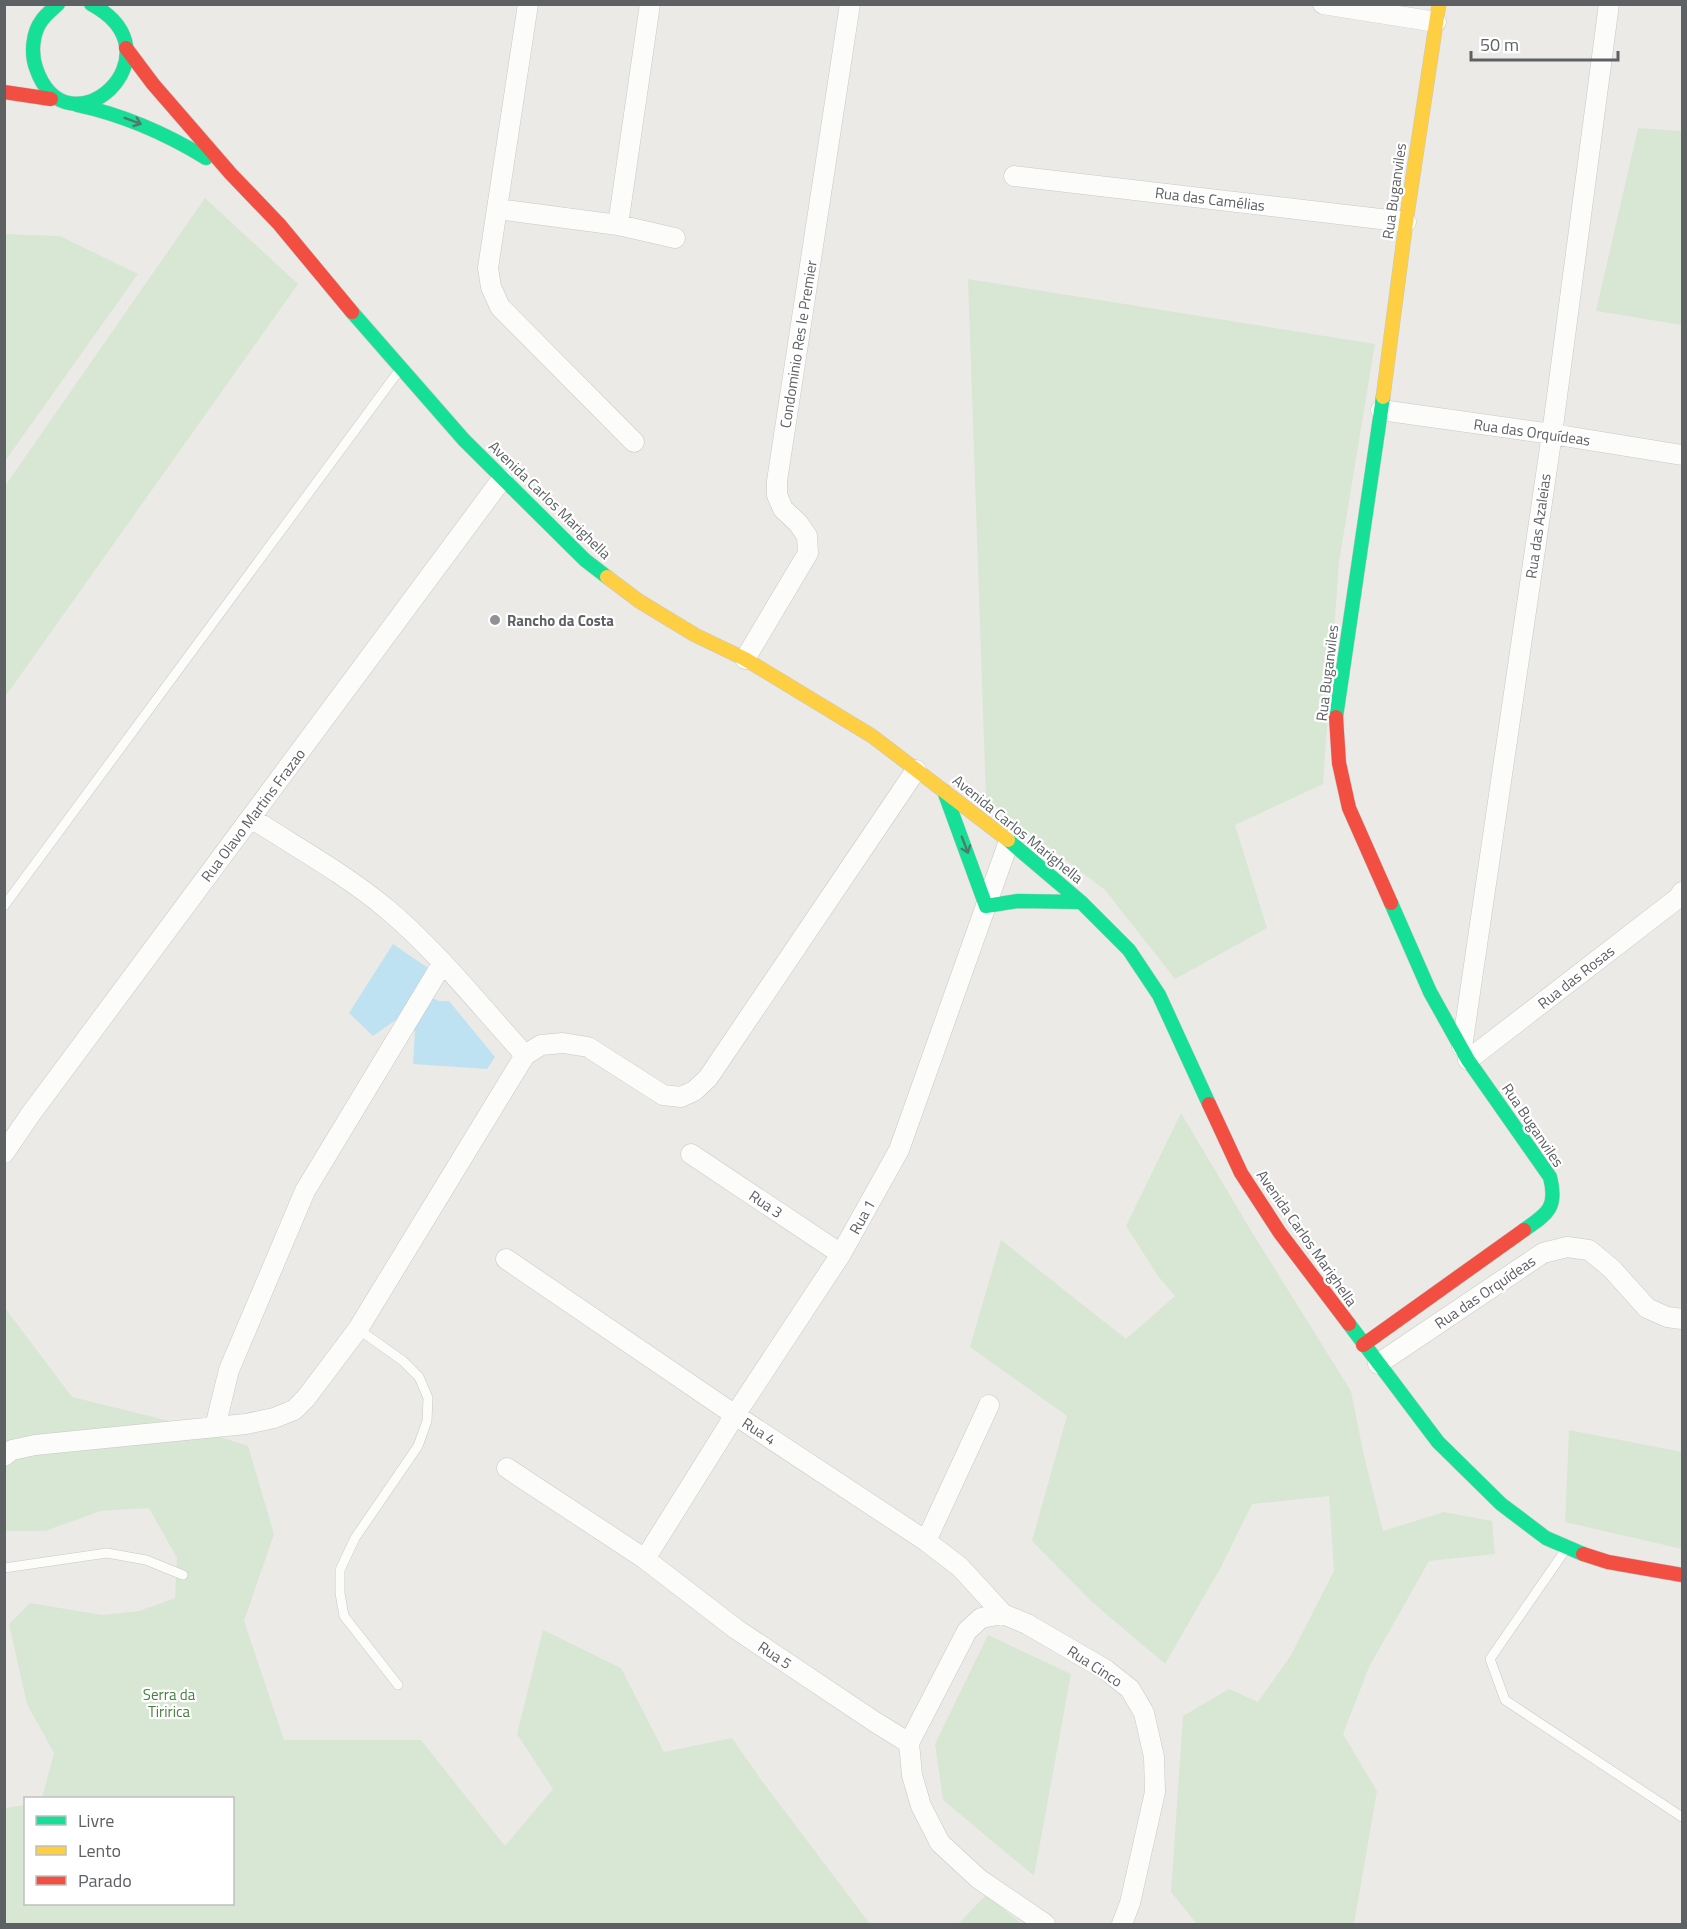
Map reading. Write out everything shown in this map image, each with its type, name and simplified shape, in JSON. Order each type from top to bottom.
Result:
[{"type":"main road","points":[[91,4],[109,15],[122,32]]},
{"type":"main road","points":[[22,22],[48,8]]},
{"type":"main road","points":[[48,8],[32,25],[25,40],[24,59],[31,80],[51,99]]},
{"type":"main road","name":"Rua Buganviles","points":[[1363,1345],[1548,1213],[1553,1203],[1554,1191],[1550,1177],[1465,1054],[1430,992],[1349,808],[1339,763],[1335,721],[1437,13]]},
{"type":"main road","points":[[77,105],[91,103],[103,97],[114,87],[125,66],[126,48],[121,14]]},
{"type":"main road","name":"Avenida Carlos Marighella","points":[[126,48],[153,84],[231,174],[279,224],[464,440],[585,560],[639,601],[695,634],[745,659],[872,736],[1009,841],[1082,902],[1129,950],[1159,995],[1241,1173],[1280,1233],[1438,1442],[1501,1504],[1546,1538],[1567,1548],[1608,1562],[1683,1575]]},
{"type":"main road","name":"Avenida Carlos Marighella","points":[[4,92],[103,110],[158,130],[231,174]]},
{"type":"main road","points":[[943,791],[986,906],[1018,901],[1082,902]]},
{"type":"street","points":[[528,4],[488,268],[491,287],[501,307],[634,442]]},
{"type":"street","points":[[618,225],[650,4]]},
{"type":"street","name":"Condominio Res le Premier","points":[[745,659],[808,553],[807,536],[798,523],[783,509],[777,495],[777,481],[850,4]]},
{"type":"street","points":[[1323,4],[1437,13]]},
{"type":"street","name":"Rua das Azaleias","points":[[1465,1054],[1552,434],[1609,4]]},
{"type":"street","name":"Rua das Camélias","points":[[1014,176],[1406,222]]},
{"type":"street","points":[[497,209],[618,225],[675,238]]},
{"type":"street","name":"Rua das Orquídeas","points":[[1381,410],[1683,455]]},
{"type":"street","name":"Rua Olavo Martins Frazao","points":[[4,1153],[502,479]]},
{"type":"street","points":[[4,1456],[12,1450],[35,1445],[246,1424],[274,1418],[294,1410],[306,1398],[358,1329],[525,1055],[541,1045],[563,1043],[588,1047],[663,1095],[681,1097],[694,1091],[708,1078],[916,770]]},
{"type":"street","points":[[251,818],[355,885],[387,909],[442,964],[525,1055]]},
{"type":"street","name":"Rua 1","points":[[645,1559],[735,1415],[841,1254],[899,1150],[1009,841]]},
{"type":"street","name":"Rua das Rosas","points":[[1465,1054],[1678,898],[1683,892]]},
{"type":"street","points":[[215,1427],[228,1370],[292,1217],[305,1191],[442,964]]},
{"type":"street","name":"Rua 3","points":[[691,1154],[841,1254]]},
{"type":"street","name":"Rua das Orquídeas","points":[[1378,1364],[1543,1253],[1567,1247],[1589,1250],[1612,1269],[1647,1308],[1667,1317],[1683,1319]]},
{"type":"street","name":"Rua 4","points":[[506,1258],[735,1415],[926,1541],[960,1566],[1003,1614]]},
{"type":"street","points":[[926,1541],[989,1405]]},
{"type":"street","name":"Rua 5","points":[[507,1468],[645,1559],[736,1629],[909,1743]]},
{"type":"street","points":[[1003,1614],[981,1618],[967,1631],[909,1743],[912,1775],[918,1796],[940,1843],[979,1879],[1045,1924]]},
{"type":"street","name":"Rua Cinco","points":[[1003,1614],[1027,1624],[1106,1670],[1130,1689],[1144,1713],[1154,1757],[1155,1792],[1131,1903],[1122,1924]]},
{"type":"lane","points":[[4,906],[402,368]]},
{"type":"lane","points":[[358,1329],[404,1361],[419,1377],[428,1398],[427,1421],[418,1446],[355,1538],[340,1570],[340,1593],[344,1616],[398,1685]]},
{"type":"lane","points":[[1567,1548],[1490,1659],[1505,1700],[1682,1817]]},
{"type":"lane","points":[[4,1568],[106,1553],[146,1560],[183,1575]]},
{"type":"green space","points":[[1638,128],[1682,131],[1682,325],[1596,311]]},
{"type":"green space","points":[[205,198],[298,284],[5,697],[5,486]]},
{"type":"green space","points":[[5,234],[60,236],[138,274],[5,461]]},
{"type":"green space","points":[[968,279],[1375,344],[1339,562],[1323,784],[1235,825],[1267,928],[1175,979],[1105,890],[986,799]]},
{"type":"green space","points":[[1181,1113],[1351,1391],[1364,1456],[1383,1531],[1444,1512],[1492,1521],[1495,1554],[1429,1561],[1369,1667],[1343,1734],[1377,1791],[1354,1924],[1197,1924],[1171,1892],[1183,1716],[1229,1689],[1258,1702],[1291,1655],[1334,1571],[1329,1496],[1252,1504],[1221,1567],[1165,1664],[1091,1601],[1032,1541],[1067,1416],[970,1347],[1001,1240],[1126,1339],[1175,1296],[1158,1276],[1126,1226]]},
{"type":"green space","name":"Serra da Tiririca","points":[[5,1308],[72,1397],[174,1422],[248,1446],[274,1534],[244,1621],[284,1740],[421,1740],[505,1846],[553,1789],[517,1734],[543,1630],[621,1668],[664,1752],[732,1738],[870,1924],[5,1924],[4,1808],[24,1805],[24,1905],[234,1905],[234,1797],[42,1797],[54,1753],[27,1704],[9,1624],[30,1603],[102,1615],[139,1611],[175,1598],[177,1558],[149,1508],[100,1511],[45,1531],[5,1531]]},
{"type":"green space","points":[[1569,1430],[1682,1452],[1682,1549],[1565,1522]]},
{"type":"green space","points":[[988,1635],[1071,1674],[1034,1876],[943,1800],[935,1744]]},
{"type":"green space","points":[[986,1895],[1022,1924],[958,1924]]},
{"type":"water","points":[[393,944],[428,968],[416,991],[439,1001],[449,1001],[495,1057],[487,1069],[413,1064],[415,1031],[400,1017],[373,1036],[349,1013]]},
{"type":"traffic: fast","points":[[58,4],[39,25],[34,37],[33,56],[36,68],[51,93],[71,103],[92,101],[110,89],[123,70],[126,48],[117,25],[91,4]]},
{"type":"traffic: fast","points":[[77,105],[144,126],[206,158]]},
{"type":"traffic: fast","points":[[352,312],[464,440],[585,560],[607,577]]},
{"type":"traffic: fast","points":[[1336,717],[1383,397]]},
{"type":"traffic: fast","points":[[944,791],[986,906],[1018,901],[1081,902]]},
{"type":"traffic: fast","points":[[1008,840],[1081,902],[1129,950],[1159,995],[1209,1104]]},
{"type":"traffic: fast","points":[[1391,903],[1430,992],[1468,1060],[1550,1177],[1553,1196],[1549,1209],[1524,1230]]},
{"type":"traffic: fast","points":[[1349,1324],[1438,1442],[1501,1504],[1546,1538],[1583,1554]]},
{"type":"traffic: slow","points":[[1383,397],[1406,222],[1439,4]]},
{"type":"traffic: slow","points":[[607,577],[639,601],[695,635],[745,659],[872,736],[1008,840]]},
{"type":"traffic: jam","points":[[126,48],[153,84],[231,174],[279,224],[352,312]]},
{"type":"traffic: jam","points":[[4,92],[51,99]]},
{"type":"traffic: jam","points":[[1336,717],[1339,763],[1349,808],[1391,903]]},
{"type":"traffic: jam","points":[[1209,1104],[1241,1173],[1280,1233],[1349,1324]]},
{"type":"traffic: jam","points":[[1363,1345],[1524,1230]]},
{"type":"traffic: jam","points":[[1583,1554],[1608,1562],[1682,1575]]},
{"type":"place","name":"Rancho da Costa","points":[[495,620]]}]
